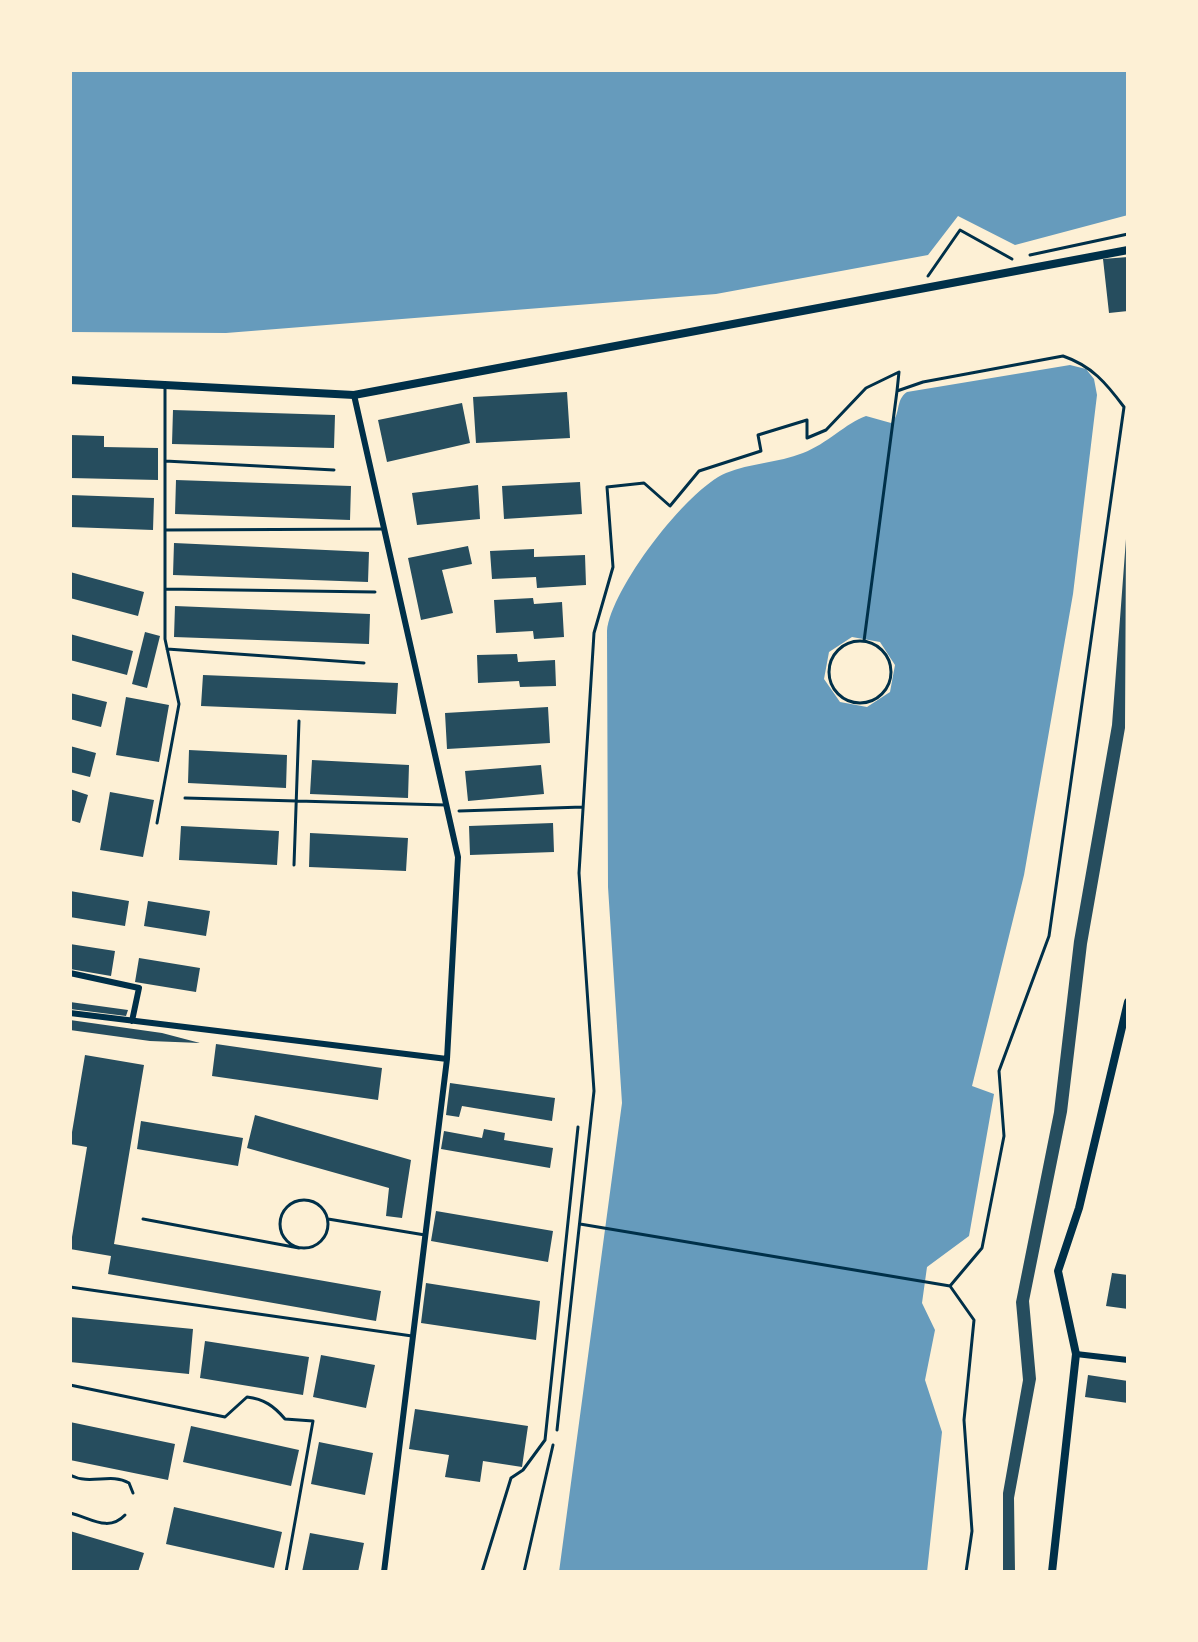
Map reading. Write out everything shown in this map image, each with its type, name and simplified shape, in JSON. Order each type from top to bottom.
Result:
[{"type":"street","points":[[70,380],[354,395],[1128,250]]},
{"type":"street","points":[[354,395],[458,857],[447,1059],[384,1572]]},
{"type":"street","points":[[70,973],[139,988],[132,1021]]},
{"type":"street","points":[[1052,1572],[1076,1354],[1058,1271],[1079,1208],[1128,1002]]},
{"type":"street","points":[[70,1013],[447,1059]]},
{"type":"street","points":[[1076,1354],[1128,1360]]},
{"type":"lane","points":[[157,823],[179,704],[167,649],[165,384]]},
{"type":"lane","points":[[165,461],[334,470]]},
{"type":"lane","points":[[165,530],[384,529]]},
{"type":"lane","points":[[165,589],[375,592]]},
{"type":"lane","points":[[167,649],[364,663]]},
{"type":"lane","points":[[294,865],[299,721]]},
{"type":"lane","points":[[185,798],[447,808]]},
{"type":"lane","points":[[482,1572],[511,1478],[523,1470],[545,1440],[578,1127]]},
{"type":"lane","points":[[299,1248],[285,1240],[279,1225],[289,1204],[312,1201],[319,1205],[328,1219],[425,1235]]},
{"type":"lane","points":[[143,1219],[307,1248],[321,1241],[328,1219]]},
{"type":"lane","points":[[70,1287],[412,1336]]},
{"type":"path","points":[[928,276],[960,230],[1012,259]]},
{"type":"path","points":[[896,394],[923,382],[1063,356],[1083,363],[1102,378],[1124,407],[1049,936],[999,1071],[1004,1136],[982,1248],[950,1286]]},
{"type":"path","points":[[524,1572],[560,1417],[594,1091],[579,873],[594,633],[613,567],[607,487],[644,483],[670,506],[699,471],[761,451],[758,435],[807,420],[807,438],[826,430],[866,388],[899,372],[864,639]]},
{"type":"path","points":[[864,639],[883,650],[892,668],[887,688],[872,701],[861,703],[842,698],[830,680],[829,670],[836,651],[864,639]]},
{"type":"path","points":[[447,808],[583,807]]},
{"type":"path","points":[[580,1224],[950,1286],[974,1320],[964,1420],[972,1531],[966,1572]]},
{"type":"path","points":[[70,1385],[225,1417],[247,1397],[259,1398],[276,1407],[285,1419],[313,1421],[286,1572]]},
{"type":"path","points":[[70,1475],[90,1481],[117,1476],[129,1483],[133,1493]]},
{"type":"path","points":[[70,1513],[94,1524],[119,1521],[125,1515]]},
{"type":"water","points":[[70,70],[1128,70],[1128,215],[1015,245],[958,216],[928,255],[716,294],[226,333],[70,332]]},
{"type":"water","points":[[1070,365],[1086,369],[1094,379],[1097,395],[1073,594],[1024,875],[972,1086],[994,1094],[969,1236],[927,1267],[922,1303],[935,1330],[925,1380],[942,1432],[927,1572],[559,1572],[622,1103],[608,887],[607,631],[612,613],[636,567],[653,543],[691,499],[710,483],[735,470],[803,453],[866,416],[891,423],[907,392]],"holes":[[[852,637],[880,642],[895,665],[890,692],[867,707],[840,702],[824,679],[829,652]]]},
{"type":"building","points":[[1128,257],[1128,311],[1109,313],[1103,259]]},
{"type":"building","points":[[567,392],[570,438],[476,443],[473,397]]},
{"type":"building","points":[[462,403],[470,443],[387,462],[378,420]]},
{"type":"building","points":[[173,410],[335,415],[334,448],[172,444]]},
{"type":"building","points":[[70,435],[104,436],[104,447],[158,448],[158,480],[70,478]]},
{"type":"building","points":[[176,480],[351,486],[350,520],[175,514]]},
{"type":"building","points":[[580,482],[582,514],[504,519],[502,486]]},
{"type":"building","points":[[478,485],[480,519],[417,525],[412,493]]},
{"type":"building","points":[[70,495],[154,498],[153,530],[70,527]]},
{"type":"building","points":[[1126,539],[1125,728],[1087,944],[1067,1112],[1029,1301],[1036,1379],[1014,1498],[1015,1572],[1003,1572],[1003,1493],[1023,1380],[1016,1302],[1054,1112],[1074,941],[1112,725]]},
{"type":"building","points":[[174,543],[369,552],[368,582],[173,575]]},
{"type":"building","points":[[468,546],[472,564],[442,570],[453,613],[421,620],[408,558]]},
{"type":"building","points":[[534,549],[534,557],[585,555],[586,585],[537,588],[536,577],[492,579],[490,551]]},
{"type":"building","points":[[70,572],[144,592],[138,616],[70,598]]},
{"type":"building","points":[[533,598],[534,604],[562,602],[564,637],[534,639],[533,631],[496,633],[494,600]]},
{"type":"building","points":[[175,606],[370,614],[369,644],[174,637]]},
{"type":"building","points":[[145,632],[160,636],[147,688],[132,684]]},
{"type":"building","points":[[70,634],[133,651],[127,675],[70,660]]},
{"type":"building","points":[[517,654],[518,662],[555,660],[556,686],[520,687],[519,681],[478,683],[477,655]]},
{"type":"building","points":[[203,675],[398,683],[396,714],[201,706]]},
{"type":"building","points":[[70,693],[107,702],[101,727],[70,719]]},
{"type":"building","points":[[126,697],[169,705],[159,762],[116,755]]},
{"type":"building","points":[[548,707],[550,743],[447,749],[445,713]]},
{"type":"building","points":[[70,746],[96,753],[90,777],[70,772]]},
{"type":"building","points":[[189,750],[287,755],[286,788],[188,783]]},
{"type":"building","points":[[312,760],[409,765],[408,798],[310,794]]},
{"type":"building","points":[[541,765],[544,794],[468,801],[465,771]]},
{"type":"building","points":[[70,789],[88,795],[80,823],[70,820]]},
{"type":"building","points":[[110,792],[154,800],[143,857],[100,850]]},
{"type":"building","points":[[553,823],[554,852],[470,855],[469,826]]},
{"type":"building","points":[[181,826],[279,831],[277,865],[179,860]]},
{"type":"building","points":[[310,833],[408,838],[406,871],[309,867]]},
{"type":"building","points":[[70,891],[129,901],[125,926],[70,917]]},
{"type":"building","points":[[148,901],[210,911],[206,936],[144,926]]},
{"type":"building","points":[[70,944],[115,951],[111,976],[70,969]]},
{"type":"building","points":[[139,958],[200,968],[196,992],[135,982]]},
{"type":"building","points":[[70,1002],[128,1010],[126,1016],[70,1009]]},
{"type":"building","points":[[70,1020],[162,1033],[200,1043],[150,1041],[70,1030]]},
{"type":"building","points":[[216,1044],[382,1068],[378,1100],[212,1076]]},
{"type":"building","points":[[85,1055],[144,1065],[114,1244],[381,1291],[376,1321],[108,1274],[111,1256],[70,1249],[87,1147],[70,1144]]},
{"type":"building","points":[[450,1083],[555,1098],[552,1121],[462,1106],[459,1117],[446,1115]]},
{"type":"building","points":[[255,1115],[411,1160],[402,1218],[386,1216],[389,1188],[247,1148]]},
{"type":"building","points":[[141,1121],[243,1138],[238,1166],[137,1149]]},
{"type":"building","points":[[484,1129],[505,1133],[504,1140],[553,1148],[550,1168],[441,1149],[444,1131],[482,1138]]},
{"type":"building","points":[[436,1211],[553,1231],[548,1262],[431,1241]]},
{"type":"building","points":[[1112,1273],[1128,1275],[1128,1309],[1106,1306]]},
{"type":"building","points":[[426,1283],[540,1301],[536,1340],[421,1323]]},
{"type":"building","points":[[70,1317],[193,1329],[189,1374],[70,1362]]},
{"type":"building","points":[[205,1341],[309,1357],[303,1395],[200,1378]]},
{"type":"building","points":[[321,1355],[375,1365],[366,1408],[313,1397]]},
{"type":"building","points":[[1088,1375],[1128,1381],[1128,1403],[1085,1397]]},
{"type":"building","points":[[415,1409],[528,1426],[522,1467],[483,1461],[480,1482],[445,1477],[449,1455],[409,1449]]},
{"type":"building","points":[[70,1422],[175,1444],[168,1480],[70,1460]]},
{"type":"building","points":[[191,1426],[299,1450],[291,1486],[183,1462]]},
{"type":"building","points":[[319,1442],[373,1453],[365,1495],[311,1484]]},
{"type":"building","points":[[174,1507],[282,1532],[274,1568],[166,1544]]},
{"type":"building","points":[[70,1531],[144,1553],[138,1572],[70,1572]]},
{"type":"building","points":[[310,1533],[364,1543],[358,1572],[302,1572]]}]
